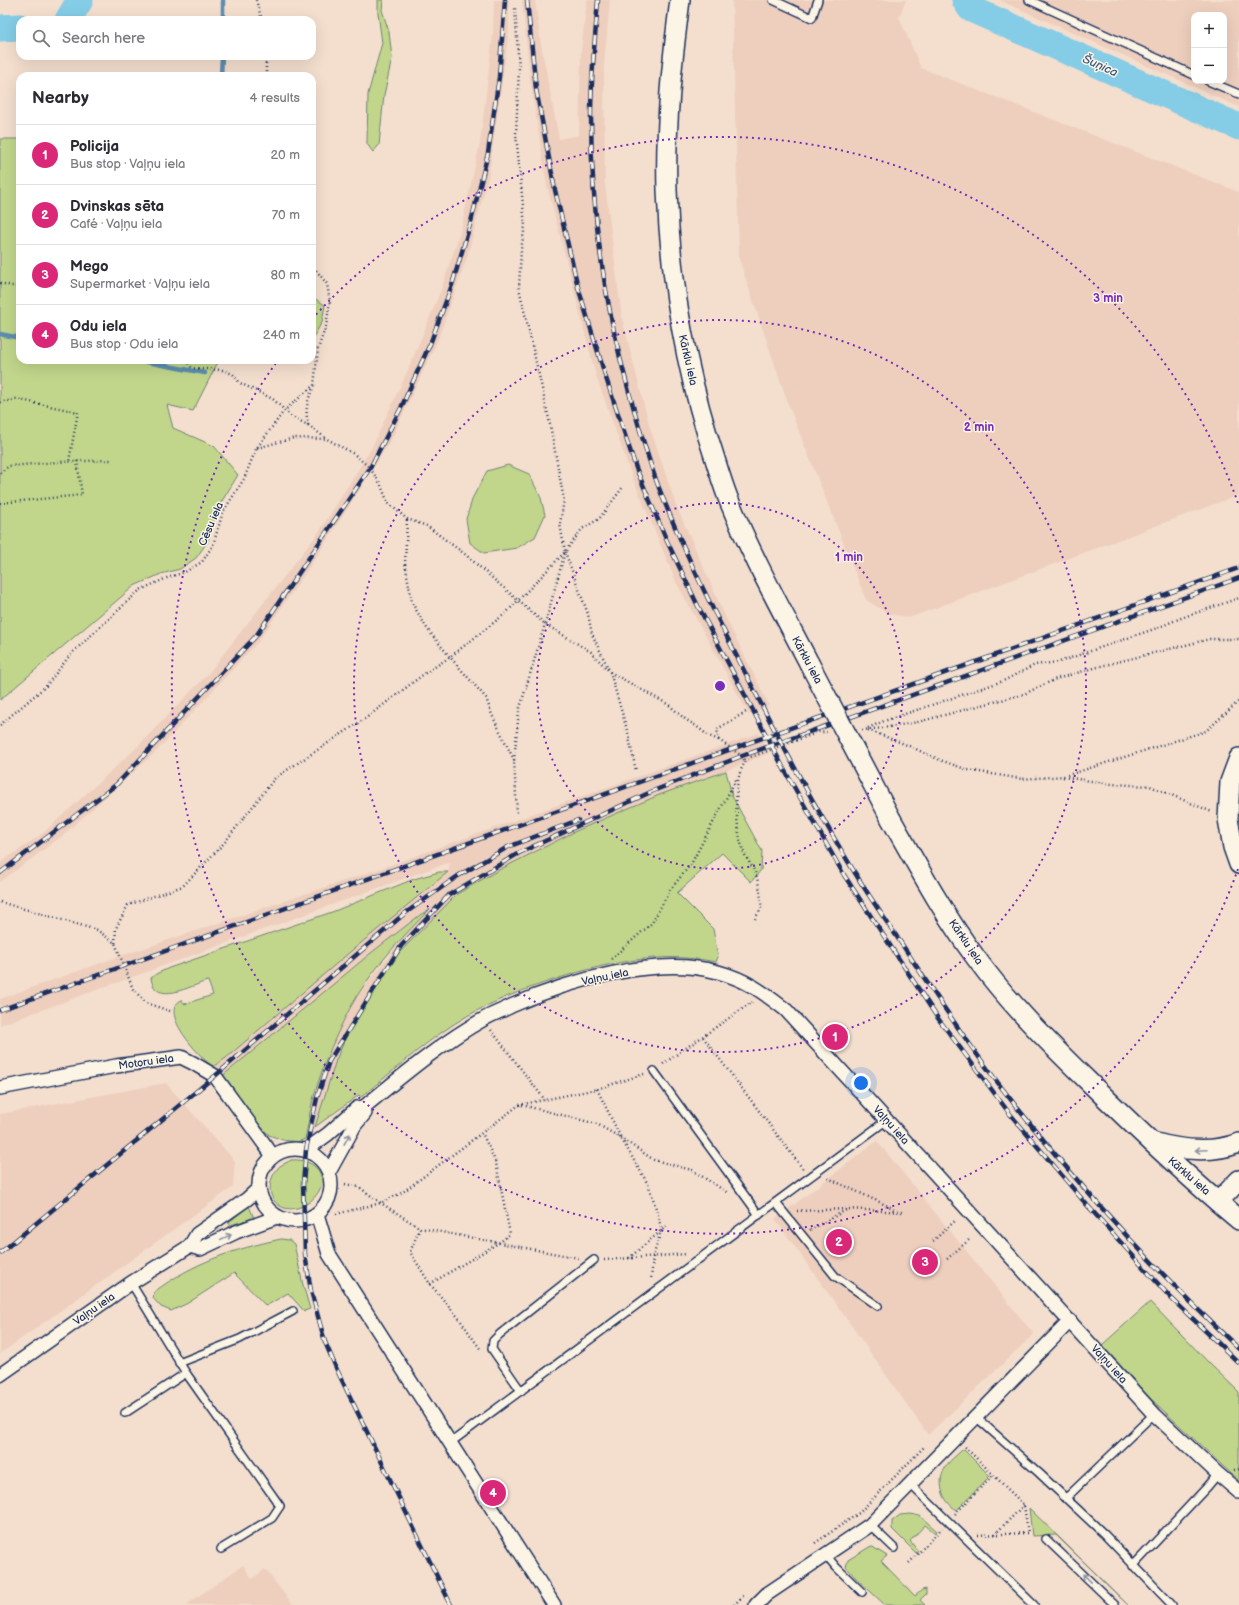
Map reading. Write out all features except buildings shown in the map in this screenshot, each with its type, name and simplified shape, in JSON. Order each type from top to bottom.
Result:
[{"type":"street","name":"Kārklu iela","points":[[680,0],[673,55],[668,135],[667,190],[674,282],[685,352],[704,427],[728,498],[766,581],[891,820],[935,896],[976,958],[1011,1002],[1052,1046],[1149,1141],[1239,1220]]},
{"type":"street","points":[[1239,758],[1230,782],[1228,818],[1233,847],[1239,864]]},
{"type":"street","name":"Vaļņu iela","points":[[306,1150],[328,1134],[357,1108],[364,1107],[404,1074],[449,1041],[484,1019],[542,993],[593,978],[633,970],[666,967],[698,968],[717,972],[740,980],[759,990],[786,1010],[1154,1414],[1239,1492]]},
{"type":"street","name":"Motoru iela","points":[[0,1088],[116,1066],[181,1057],[193,1062],[215,1076],[273,1156]]},
{"type":"street","points":[[329,1172],[355,1125],[365,1113],[364,1107]]},
{"type":"street","points":[[1149,1141],[1174,1148],[1199,1151],[1231,1146],[1239,1143]]},
{"type":"street","points":[[295,1148],[306,1150],[316,1155],[324,1162],[329,1172],[331,1183],[330,1195],[325,1206],[317,1214],[303,1221],[294,1222],[277,1217],[268,1210],[261,1200],[258,1189],[259,1176],[264,1165],[273,1156],[283,1150],[295,1148]]},
{"type":"street","points":[[1218,1202],[1239,1180]]},
{"type":"street","points":[[258,1189],[247,1199],[197,1234],[190,1246],[200,1249],[236,1232],[277,1217]]},
{"type":"street","points":[[317,1214],[329,1254],[554,1605]]},
{"type":"street","name":"Vaļņu iela","points":[[0,1375],[131,1283],[190,1246]]},
{"type":"street","points":[[756,1605],[767,1594],[870,1525],[911,1485],[1070,1321]]},
{"type":"lane","points":[[773,0],[812,18],[818,0]]},
{"type":"lane","points":[[1029,0],[1191,74]]},
{"type":"lane","points":[[1215,84],[1239,94]]},
{"type":"lane","points":[[654,1071],[759,1215]]},
{"type":"lane","points":[[450,1443],[887,1120]]},
{"type":"lane","points":[[776,1202],[801,1236],[835,1276],[878,1306]]},
{"type":"lane","points":[[521,1391],[492,1349],[493,1341],[594,1260]]},
{"type":"lane","points":[[131,1283],[179,1363],[280,1506],[272,1518],[221,1549]]},
{"type":"lane","points":[[179,1363],[240,1339],[293,1311]]},
{"type":"lane","points":[[125,1413],[186,1373]]},
{"type":"lane","points":[[1066,1498],[1154,1414]]},
{"type":"lane","points":[[976,1418],[1104,1534],[1172,1605]]},
{"type":"lane","points":[[1133,1566],[1218,1474]]},
{"type":"lane","points":[[911,1485],[1034,1605]]},
{"type":"lane","points":[[870,1525],[894,1548]]},
{"type":"lane","points":[[1046,1539],[1115,1605]]},
{"type":"lane","points":[[826,1555],[836,1567],[862,1592]]},
{"type":"path","points":[[256,0],[261,16]]},
{"type":"path","points":[[515,8],[519,68],[516,134],[524,226],[521,248],[519,288],[564,500],[560,524],[565,552],[588,614],[592,634],[610,672],[626,726],[636,771]]},
{"type":"path","points":[[266,60],[266,72]]},
{"type":"path","points":[[308,426],[306,412],[308,398],[314,385],[318,349],[326,326],[330,302],[327,284],[316,270]]},
{"type":"path","points":[[0,283],[16,287]]},
{"type":"path","points":[[189,364],[192,368],[222,370],[233,374],[240,383],[273,399],[292,417],[354,454],[370,468],[380,483],[388,503],[407,519],[426,526],[466,555],[545,624],[592,652],[610,672],[669,705],[685,719],[709,736],[719,740],[742,756],[744,760]]},
{"type":"path","name":"Cēsu iela","points":[[0,725],[46,686],[71,654],[140,590],[167,578],[186,572],[202,562],[213,545],[223,512],[244,479],[256,449],[284,411],[314,385]]},
{"type":"path","points":[[0,403],[16,400],[78,412],[69,461]]},
{"type":"path","points":[[256,449],[294,438],[327,439]]},
{"type":"path","points":[[0,473],[9,466],[69,461],[111,460]]},
{"type":"path","points":[[0,503],[82,495],[77,461]]},
{"type":"path","points":[[170,1012],[146,1003],[133,989],[115,943],[116,928],[128,905],[183,886],[225,842],[275,778],[366,718],[424,674],[450,657],[506,613],[565,552],[582,529],[599,519],[623,487]]},
{"type":"path","points":[[407,519],[405,563],[412,603],[428,630],[486,698],[492,715],[514,760]]},
{"type":"path","points":[[517,814],[514,760],[519,711],[565,552]]},
{"type":"path","points":[[865,730],[884,721],[1003,680],[1035,665],[1059,662],[1239,598]]},
{"type":"path","points":[[858,730],[918,722],[1024,694],[1056,679],[1101,666],[1210,639],[1239,639]]},
{"type":"path","points":[[865,730],[907,745],[940,760],[968,770],[1022,779],[1065,776],[1206,731],[1239,702]]},
{"type":"path","points":[[719,740],[717,729],[746,712]]},
{"type":"path","points":[[593,978],[617,953],[652,924],[670,890],[691,864],[738,777],[744,760],[819,732],[835,731]]},
{"type":"path","points":[[1058,776],[1112,784],[1150,786],[1228,818]]},
{"type":"path","points":[[738,777],[737,799],[742,848],[756,873],[759,885],[761,908],[755,919]]},
{"type":"path","points":[[0,902],[97,930],[115,943]]},
{"type":"path","points":[[336,1214],[380,1203],[403,1192],[520,1105],[597,1090],[654,1071],[752,1002]]},
{"type":"path","points":[[491,1030],[545,1100]]},
{"type":"path","points":[[703,1037],[809,1178]]},
{"type":"path","points":[[597,1090],[621,1138],[649,1186],[659,1218],[661,1230],[653,1257],[651,1295]]},
{"type":"path","points":[[520,1105],[597,1124],[654,1160],[692,1170],[725,1192],[748,1200]]},
{"type":"path","points":[[430,1284],[500,1242],[510,1234],[496,1163],[482,1133]]},
{"type":"path","points":[[816,1172],[890,1207],[895,1212]]},
{"type":"path","points":[[345,1184],[359,1187],[380,1203],[420,1228],[594,1260],[709,1252]]},
{"type":"path","points":[[801,1236],[846,1209]]},
{"type":"path","points":[[783,1212],[846,1209],[902,1212]]},
{"type":"path","points":[[933,1241],[955,1221]]},
{"type":"path","points":[[628,1258],[668,1224]]},
{"type":"path","points":[[420,1228],[410,1252],[430,1284],[458,1316],[482,1353],[492,1349]]},
{"type":"path","points":[[947,1259],[970,1239]]},
{"type":"path","points":[[956,1438],[1024,1505],[1028,1533],[964,1536]]},
{"type":"path","points":[[811,1546],[859,1513],[926,1446]]},
{"type":"path","points":[[909,1563],[993,1475]]},
{"type":"path","points":[[994,1535],[1024,1505]]},
{"type":"path","points":[[734,1605],[749,1590]]},
{"type":"shaded area","points":[[494,0],[509,0],[509,32],[489,174],[467,258],[437,342],[391,440],[319,553],[258,642],[157,751],[61,837],[0,882],[0,863],[42,834],[134,750],[207,675],[319,532],[371,449],[407,372],[441,290],[461,229],[480,143],[493,34]]},
{"type":"shaded area","points":[[522,0],[535,0],[541,44],[559,139],[579,135],[581,50],[587,0],[610,0],[604,66],[605,184],[622,318],[649,424],[676,505],[725,616],[769,705],[749,715],[676,582],[631,474],[596,376],[547,186],[530,79]]},
{"type":"shaded area","points":[[732,0],[906,0],[899,17],[921,68],[1239,192],[1239,495],[909,618],[887,613],[866,600],[788,404],[739,259]]},
{"type":"shaded area","points":[[999,0],[1239,0],[1239,107]]},
{"type":"shaded area","points":[[759,733],[769,753],[726,771],[659,795],[576,831],[533,852],[336,1060],[315,1127],[307,1129],[312,1103],[339,1030],[358,995],[409,930],[429,910],[420,915],[371,953],[220,1078],[213,1067],[226,1058],[350,952],[448,872],[450,862],[0,1025],[0,999],[106,961],[373,871]]},
{"type":"shaded area","points":[[166,1083],[235,1161],[233,1187],[0,1354],[0,1114]]},
{"type":"shaded area","points":[[877,1141],[1034,1334],[928,1435],[775,1219]]},
{"type":"shaded area","points":[[243,1565],[252,1579],[265,1569],[293,1605],[186,1605]]},
{"type":"green space","points":[[378,0],[383,0],[382,10],[389,32],[392,58],[384,95],[379,145],[373,152],[367,144],[368,94],[382,43],[378,13]]},
{"type":"green space","points":[[0,139],[16,139],[16,364],[217,364],[193,411],[167,405],[173,428],[214,446],[238,475],[217,509],[208,541],[196,558],[180,569],[161,574],[134,586],[0,700]]},
{"type":"green space","points":[[316,299],[325,305],[322,322],[316,332]]},
{"type":"green space","points":[[508,465],[529,474],[541,498],[545,515],[535,537],[517,548],[484,553],[470,543],[466,519],[473,497],[487,471]]},
{"type":"green space","points":[[726,771],[732,796],[762,851],[761,870],[751,882],[722,853],[677,893],[713,929],[718,957],[716,962],[673,958],[652,958],[630,961],[567,975],[507,997],[469,1015],[441,1033],[361,1097],[359,1095],[315,1127],[336,1060],[349,1030],[368,997],[392,960],[457,894],[495,872],[576,831],[659,795]]},
{"type":"green space","points":[[439,872],[448,872],[350,952],[226,1058],[213,1067],[191,1045],[177,1024],[174,1014],[175,1006],[182,1000],[184,1004],[213,995],[208,981],[175,992],[166,993],[159,991],[154,987],[151,978],[169,968],[332,912],[414,879]]},
{"type":"green space","points":[[430,909],[382,961],[350,1008],[337,1034],[321,1075],[312,1103],[305,1139],[297,1142],[283,1140],[269,1135],[220,1078],[371,953]]},
{"type":"green space","points":[[291,1160],[304,1161],[316,1167],[321,1177],[321,1184],[319,1191],[312,1200],[307,1204],[291,1209],[280,1206],[275,1202],[272,1197],[270,1186],[276,1170]]},
{"type":"green space","points":[[249,1206],[254,1218],[231,1225],[229,1224],[229,1222]]},
{"type":"green space","points":[[281,1239],[289,1240],[294,1244],[310,1309],[304,1311],[288,1293],[266,1306],[234,1273],[188,1303],[171,1311],[161,1307],[153,1298],[154,1292],[168,1282],[198,1265],[247,1247]]},
{"type":"green space","points":[[1150,1302],[1239,1392],[1239,1481],[1151,1399],[1102,1345]]},
{"type":"green space","points":[[962,1450],[964,1450],[990,1476],[957,1510],[944,1497],[941,1478],[946,1466]]},
{"type":"green space","points":[[1029,1508],[1128,1605],[1056,1535],[1032,1536]]},
{"type":"green space","points":[[910,1514],[920,1516],[937,1531],[935,1533],[925,1525],[910,1541],[918,1551],[916,1553],[892,1529],[892,1521],[900,1515]]},
{"type":"green space","points":[[871,1546],[887,1556],[881,1561],[915,1596],[922,1590],[926,1589],[926,1594],[920,1600],[925,1605],[885,1605],[856,1578],[846,1567],[848,1560]]},
{"type":"waterway","name":"Šuņica","points":[[70,16],[80,0]]},
{"type":"waterway","points":[[223,0],[223,16]]},
{"type":"waterway","name":"Šuņica","points":[[965,0],[971,9],[1239,127]]},
{"type":"waterway","name":"Šuņica","points":[[0,28],[16,27]]},
{"type":"waterway","points":[[221,72],[222,60]]},
{"type":"waterway","points":[[0,334],[16,337]]},
{"type":"waterway","points":[[157,364],[205,373]]},
{"type":"railway","points":[[0,873],[117,784],[256,636],[370,468],[401,408],[430,344],[452,285],[472,218],[488,153],[499,77],[505,0]]},
{"type":"railway","points":[[527,0],[536,89],[555,190],[578,287],[636,468],[666,539],[698,606],[785,771],[844,875],[937,1017],[1010,1114],[1087,1205],[1171,1298],[1239,1363]]},
{"type":"railway","points":[[598,0],[593,58],[591,116],[593,185],[596,220],[606,290],[620,358],[643,440],[669,513],[702,587],[803,784],[831,833],[872,900],[963,1035],[1019,1110],[1097,1203],[1152,1263],[1239,1349]]},
{"type":"railway","points":[[0,1010],[1239,568]]},
{"type":"railway","points":[[451,1605],[337,1370],[325,1342],[311,1291],[305,1254],[303,1183],[306,1150],[317,1098],[329,1061],[401,946],[449,895],[519,853],[653,791],[742,756],[1239,578]]},
{"type":"railway","points":[[0,1253],[215,1076],[404,914],[458,876],[508,847],[578,820]]},
{"type":"place","name":"Policija","points":[[835,1037]]},
{"type":"place","name":"Dvinskas sēta","points":[[839,1242]]},
{"type":"place","name":"Mego","points":[[925,1262]]},
{"type":"place","name":"Odu iela","points":[[493,1493]]}]
